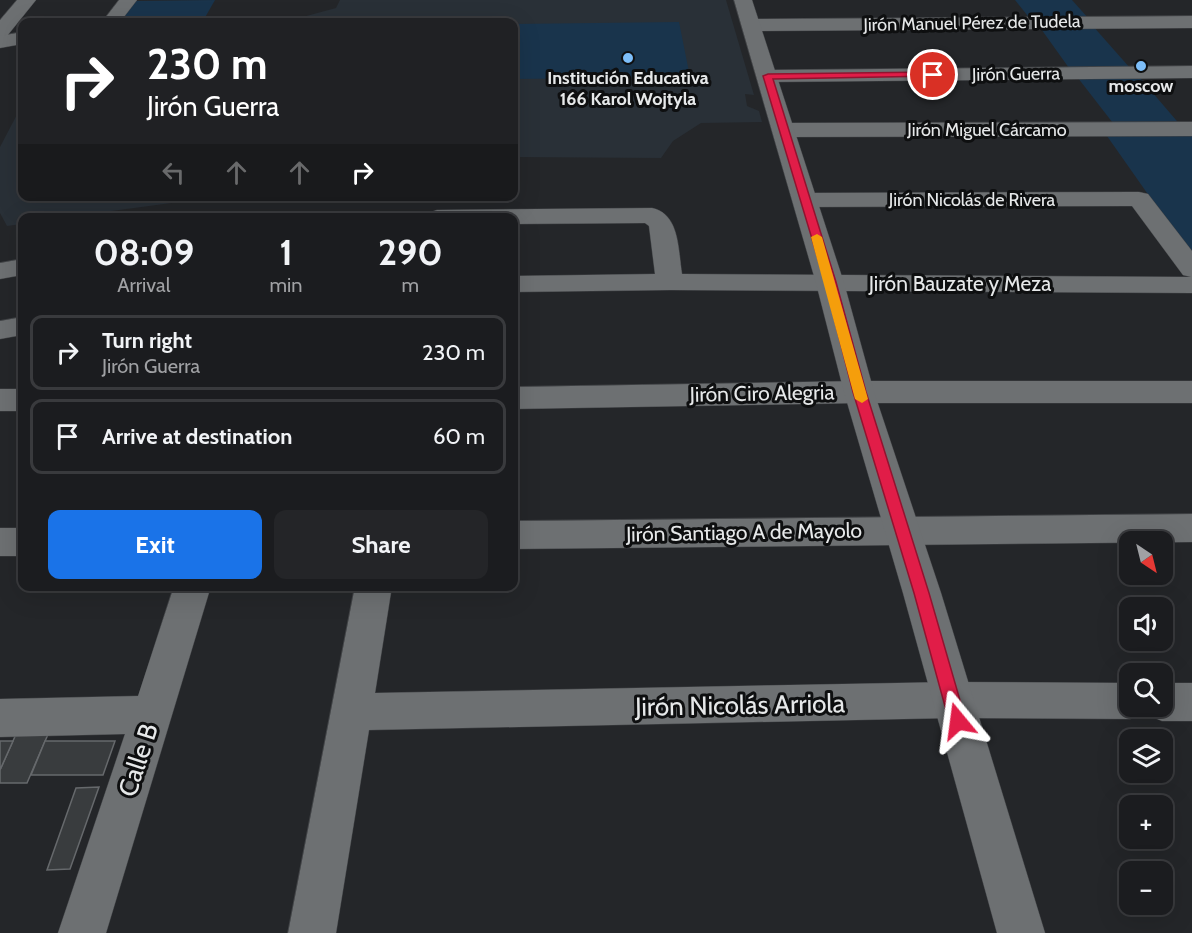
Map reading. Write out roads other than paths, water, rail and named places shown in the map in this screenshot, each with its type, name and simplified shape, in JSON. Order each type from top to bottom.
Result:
[{"type":"street","points":[[0,32],[27,0]]},
{"type":"street","points":[[114,18],[128,0]]},
{"type":"street","points":[[1017,8],[1029,23]]},
{"type":"street","points":[[747,13],[830,282],[860,392],[1021,933]]},
{"type":"street","name":"Jirón Manuel Pérez de Tudela","points":[[747,13],[1029,23],[1092,15],[1192,22]]},
{"type":"street","points":[[0,42],[18,39]]},
{"type":"street","name":"Jirón Guerra","points":[[768,76],[1192,72]]},
{"type":"street","name":"Jirón Miguel Cárcamo","points":[[783,130],[1192,129]]},
{"type":"street","name":"Jirón Nicolás de Rivera","points":[[805,200],[1138,199],[1192,269]]},
{"type":"street","points":[[518,217],[652,215],[661,225],[670,282]]},
{"type":"street","points":[[0,271],[18,268]]},
{"type":"street","name":"Jirón Bauzate y Meza","points":[[518,284],[830,282],[1192,285]]},
{"type":"street","points":[[0,330],[18,327]]},
{"type":"street","name":"Jirón Ciro Alegria","points":[[518,398],[860,392],[1192,392]]},
{"type":"street","points":[[0,400],[18,400]]},
{"type":"street","name":"Jirón Santiago A de Mayolo","points":[[518,535],[1192,528]]},
{"type":"street","points":[[0,542],[18,542]]},
{"type":"street","name":"Calle B","points":[[82,933],[192,591]]},
{"type":"street","points":[[312,933],[373,591]]},
{"type":"street","name":"Jirón Nicolás Arriola","points":[[351,712],[951,700],[1119,701]]},
{"type":"street","points":[[1173,702],[1192,702]]},
{"type":"street","points":[[0,718],[153,714]]},
{"type":"place","name":"Institución Educativa 166 Karol Wojtyla","points":[[628,58]]},
{"type":"place","name":"moscow","points":[[1141,66]]}]
